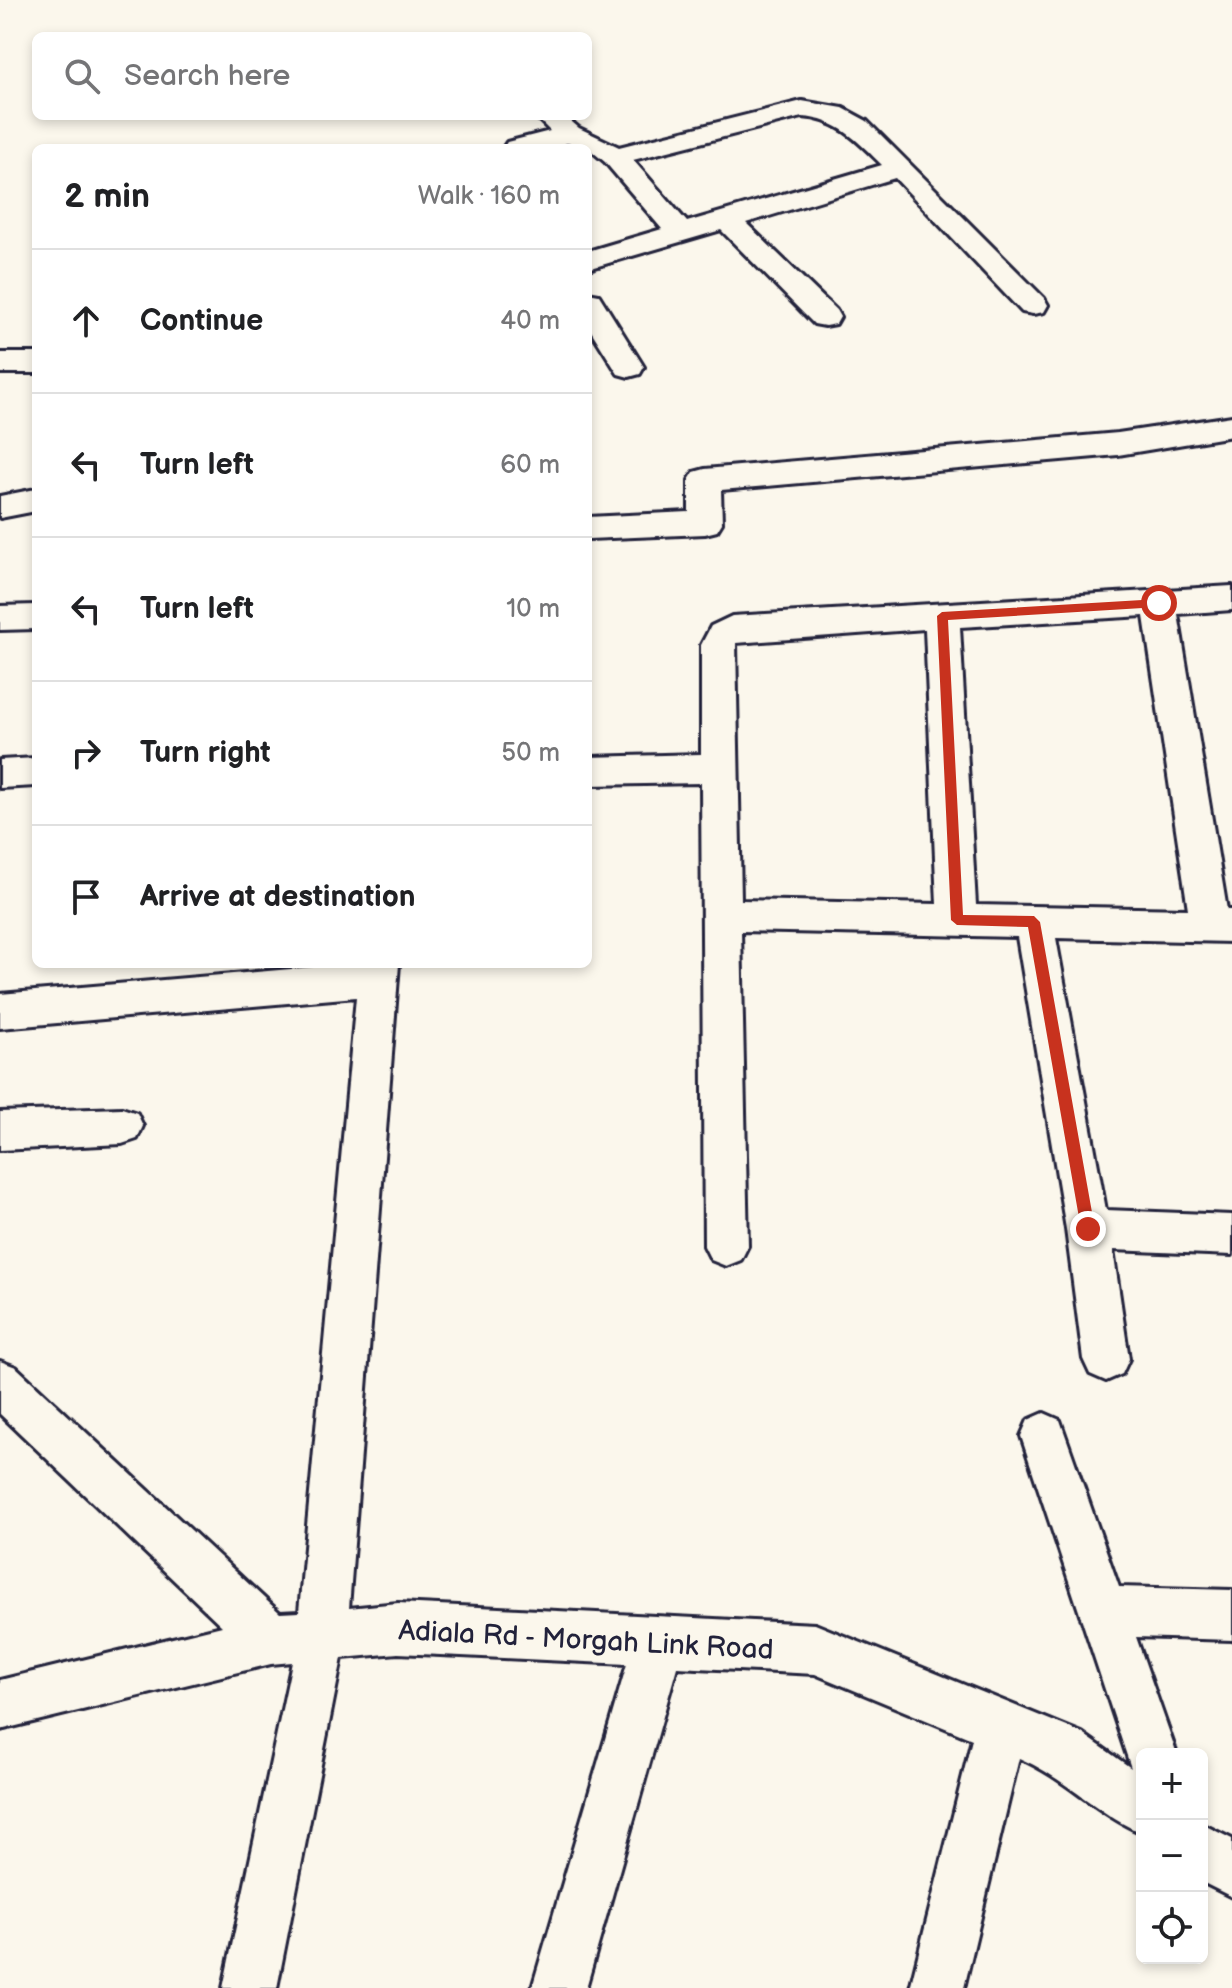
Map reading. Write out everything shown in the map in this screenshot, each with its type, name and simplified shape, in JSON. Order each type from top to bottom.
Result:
[{"type":"street","points":[[615,156],[802,109],[824,109],[853,122],[1033,305]]},
{"type":"street","points":[[524,144],[559,125],[600,146],[615,156],[681,233]]},
{"type":"street","points":[[592,259],[901,168]]},
{"type":"street","points":[[727,220],[825,317]]},
{"type":"street","points":[[592,308],[629,367]]},
{"type":"street","points":[[0,363],[32,363]]},
{"type":"street","points":[[592,528],[705,523],[705,480],[1118,444],[1232,426]]},
{"type":"street","points":[[0,507],[32,501]]},
{"type":"street","points":[[726,1246],[718,645],[723,635],[732,629],[1232,598]]},
{"type":"street","points":[[723,915],[1221,925],[1159,603]]},
{"type":"street","points":[[942,616],[957,920]]},
{"type":"street","points":[[0,618],[32,617]]},
{"type":"street","points":[[592,771],[721,768]]},
{"type":"street","points":[[0,774],[32,772]]},
{"type":"street","points":[[1034,922],[1088,1229],[1106,1359]]},
{"type":"street","points":[[0,1011],[379,971],[322,1635],[250,1988]]},
{"type":"street","points":[[0,1131],[122,1126]]},
{"type":"street","points":[[1088,1229],[1232,1235]]},
{"type":"street","points":[[0,1383],[271,1639]]},
{"type":"street","points":[[1044,1436],[1149,1748]]},
{"type":"street","points":[[1103,1611],[1232,1615]]},
{"type":"street","name":"Adiala Rd - Morgah Link Road","points":[[0,1705],[271,1639],[398,1628],[815,1649],[1064,1751],[1136,1803]]},
{"type":"street","points":[[559,1988],[659,1641]]},
{"type":"street","points":[[937,1988],[1001,1726]]},
{"type":"street","points":[[1208,1854],[1232,1871]]},
{"type":"route","points":[[1088,1229],[1034,922],[957,920],[942,616],[1159,603]]}]
